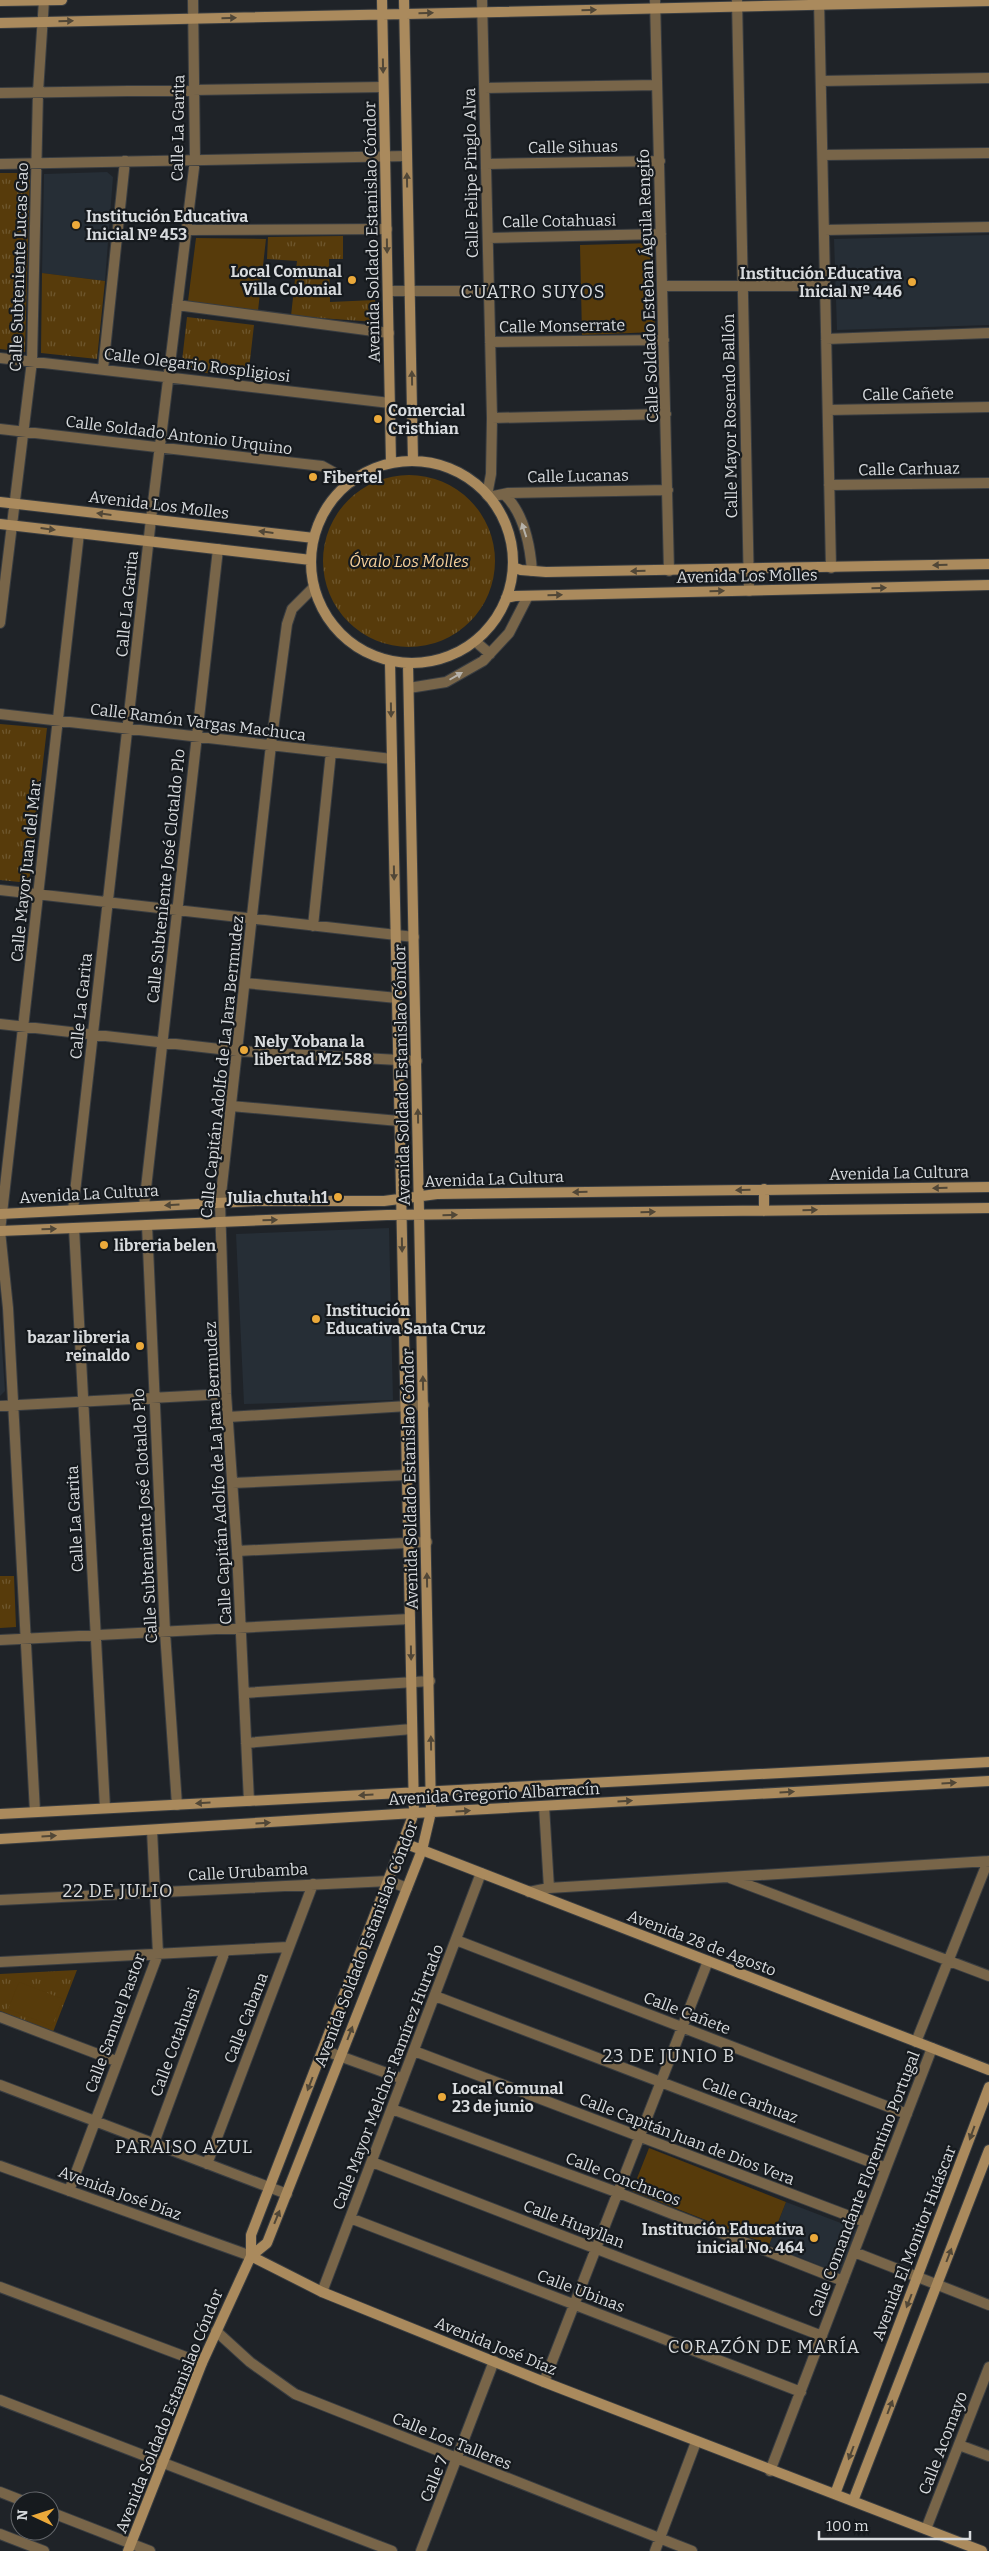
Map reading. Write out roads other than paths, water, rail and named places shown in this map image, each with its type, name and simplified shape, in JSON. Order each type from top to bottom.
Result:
[{"type":"street","name":"Calle Subteniente Lucas Gao","points":[[0,623],[32,362],[38,163],[38,92],[44,0]]},
{"type":"street","points":[[0,1],[62,0]]},
{"type":"street","name":"Calle La Garita","points":[[73,1210],[151,519],[195,160],[193,0]]},
{"type":"street","name":"Avenida Soldado Estanislao Cóndor","points":[[382,0],[391,463]]},
{"type":"street","points":[[404,0],[413,461]]},
{"type":"street","name":"Calle Felipe Pinglo Alva","points":[[482,0],[492,418],[491,474],[488,496]]},
{"type":"street","points":[[0,23],[482,12],[655,4],[989,1]]},
{"type":"street","points":[[819,2],[831,568]]},
{"type":"street","name":"Calle Mayor Rosendo Ballón","points":[[737,3],[749,591]]},
{"type":"street","name":"Calle Soldado Esteban Águila Rengifo","points":[[655,4],[669,571]]},
{"type":"street","points":[[821,81],[989,78]]},
{"type":"street","points":[[484,88],[658,85]]},
{"type":"street","points":[[0,93],[384,87]]},
{"type":"street","points":[[823,155],[989,153]]},
{"type":"street","points":[[0,164],[407,156]]},
{"type":"street","points":[[103,370],[125,161]]},
{"type":"street","name":"Calle Sihuas","points":[[486,164],[660,161]]},
{"type":"street","points":[[824,230],[989,228]]},
{"type":"street","points":[[187,230],[387,229]]},
{"type":"street","name":"Calle Cotahuasi","points":[[488,238],[662,234]]},
{"type":"street","points":[[663,286],[825,286]]},
{"type":"street","points":[[388,291],[489,291]]},
{"type":"street","points":[[178,305],[389,333]]},
{"type":"street","points":[[826,339],[989,333]]},
{"type":"street","name":"Calle Monserrate","points":[[490,342],[664,340]]},
{"type":"street","name":"Calle Olegario Rospligiosi","points":[[0,358],[390,403]]},
{"type":"street","name":"Calle Cañete","points":[[828,410],[989,407]]},
{"type":"street","points":[[492,418],[666,414]]},
{"type":"street","name":"Calle Soldado Antonio Urquino","points":[[0,429],[322,466],[336,472],[351,482]]},
{"type":"street","points":[[413,461],[430,463],[453,470],[474,483],[488,496],[507,530],[512,567],[506,598],[494,622],[475,642],[455,654],[432,662],[408,664],[390,662],[364,652],[342,635],[324,613],[314,587],[311,560],[314,538],[326,510],[351,482],[370,470],[391,463],[413,461]]},
{"type":"street","name":"Calle Carhuaz","points":[[829,485],[989,483]]},
{"type":"street","name":"Calle Lucanas","points":[[488,496],[668,490]]},
{"type":"street","points":[[504,494],[510,500],[522,523],[530,549],[532,571]]},
{"type":"street","name":"Avenida Los Molles","points":[[0,502],[314,538]]},
{"type":"street","points":[[0,524],[311,560]]},
{"type":"street","name":"Calle Mayor Juan del Mar","points":[[35,1812],[12,1405],[0,1231],[79,533]]},
{"type":"street","name":"Calle Subteniente José Clotaldo Plo","points":[[144,1206],[218,549]]},
{"type":"street","name":"Avenida Los Molles","points":[[512,567],[532,571],[669,571],[989,564]]},
{"type":"street","name":"Avenida Los Molles","points":[[506,598],[989,585]]},
{"type":"street","name":"Calle Capitán Adolfo de La Jara Bermudez","points":[[248,1801],[237,1552],[226,1394],[220,1203],[270,745],[287,624],[292,609],[314,587]]},
{"type":"street","points":[[409,688],[446,682],[483,661],[509,633],[528,596]]},
{"type":"street","points":[[475,642],[490,654]]},
{"type":"street","name":"Avenida Soldado Estanislao Cóndor","points":[[130,2548],[202,2363],[250,2256],[251,2235],[414,1813],[390,662]]},
{"type":"street","name":"Avenida Soldado Estanislao Cóndor","points":[[250,2256],[267,2243],[422,1850],[432,1812],[408,664]]},
{"type":"street","name":"Calle Ramón Vargas Machuca","points":[[0,714],[392,759]]},
{"type":"street","points":[[313,926],[331,752]]},
{"type":"street","points":[[0,890],[414,937]]},
{"type":"street","points":[[244,982],[397,998]]},
{"type":"street","points":[[0,1024],[237,1051],[417,1061]]},
{"type":"street","points":[[231,1106],[400,1121]]},
{"type":"street","name":"Avenida La Cultura","points":[[1,1214],[220,1203],[384,1201],[436,1194],[989,1187]]},
{"type":"street","points":[[764,1189],[764,1211]]},
{"type":"street","name":"Avenida La Cultura","points":[[0,1231],[402,1215],[989,1208]]},
{"type":"street","name":"Calle Subteniente José Clotaldo Plo","points":[[147,1225],[165,1632],[177,1805]]},
{"type":"street","name":"Calle La Garita","points":[[74,1228],[105,1808]]},
{"type":"street","points":[[0,1406],[226,1394]]},
{"type":"street","points":[[228,1417],[424,1405]]},
{"type":"street","points":[[232,1483],[407,1475]]},
{"type":"street","points":[[237,1552],[427,1542]]},
{"type":"street","points":[[0,1640],[410,1619]]},
{"type":"street","points":[[244,1693],[430,1681]]},
{"type":"street","points":[[246,1743],[412,1729]]},
{"type":"street","name":"Avenida Gregorio Albarracín","points":[[0,1814],[989,1762]]},
{"type":"street","name":"Avenida Gregorio Albarracín","points":[[0,1839],[414,1813],[989,1781]]},
{"type":"street","points":[[544,1806],[549,1888]]},
{"type":"street","name":"Calle Samuel Pastor","points":[[69,2190],[116,2061],[158,1954],[152,1830]]},
{"type":"street","name":"Avenida 28 de Agosto","points":[[404,1843],[989,2070]]},
{"type":"street","points":[[529,1892],[549,1888],[988,1861],[916,2042]]},
{"type":"street","name":"Calle Mayor Melchor Ramírez Hurtado","points":[[322,2292],[481,1873]]},
{"type":"street","points":[[727,1877],[989,1976]]},
{"type":"street","name":"Calle Urubamba","points":[[0,1900],[389,1880],[407,1888]]},
{"type":"street","name":"Calle Cabana","points":[[208,2164],[313,1884]]},
{"type":"street","name":"Calle Cañete","points":[[456,1940],[907,2114]]},
{"type":"street","points":[[0,1962],[288,1948]]},
{"type":"street","name":"Calle Cotahuasi","points":[[154,2143],[225,1951]]},
{"type":"street","points":[[544,2382],[708,1961]]},
{"type":"street","name":"Calle Carhuaz","points":[[435,1996],[886,2168]]},
{"type":"street","points":[[0,2017],[116,2061]]},
{"type":"street","name":"Calle Comandante Florentino Portugal","points":[[770,2470],[932,2048]]},
{"type":"street","points":[[323,2050],[340,2058],[403,2079]]},
{"type":"street","name":"Calle Capitán Juan de Dios Vera","points":[[414,2051],[865,2222]]},
{"type":"street","points":[[0,2085],[287,2194]]},
{"type":"street","name":"Avenida El Monitor Huáscar","points":[[835,2494],[989,2087]]},
{"type":"street","name":"Calle Conchucos","points":[[392,2109],[618,2193],[843,2281]]},
{"type":"street","points":[[853,2501],[989,2150]]},
{"type":"street","name":"Calle Huayllan","points":[[372,2162],[822,2336]]},
{"type":"street","name":"Avenida José Díaz","points":[[0,2166],[250,2256],[322,2292],[544,2382],[982,2551]]},
{"type":"street","name":"Calle Ubinas","points":[[350,2218],[801,2392]]},
{"type":"street","points":[[854,2252],[989,2305]]},
{"type":"street","points":[[0,2287],[202,2363]]},
{"type":"street","name":"Calle Los Talleres","points":[[216,2331],[250,2362],[295,2394],[692,2551]]},
{"type":"street","name":"Calle 7","points":[[421,2551],[458,2459],[494,2361]]},
{"type":"street","name":"Calle Acomayo","points":[[926,2529],[989,2370]]},
{"type":"street","points":[[0,2400],[392,2551]]},
{"type":"street","points":[[655,2551],[696,2442]]},
{"type":"street","points":[[959,2444],[989,2456]]},
{"type":"street","points":[[60,2516],[130,2548],[150,2551]]},
{"type":"street","points":[[0,2534],[44,2551]]},
{"type":"place","name":"Institución Educativa Inicial Nº 453","points":[[76,225]]},
{"type":"place","name":"Local Comunal Villa Colonial","points":[[352,280]]},
{"type":"place","name":"Institución Educativa Inicial Nº 446","points":[[912,282]]},
{"type":"place","name":"Comercial Cristhian","points":[[378,419]]},
{"type":"place","name":"Fibertel","points":[[313,477]]},
{"type":"place","name":"Nely Yobana la libertad MZ 588","points":[[244,1050]]},
{"type":"place","name":"Julia chuta h1","points":[[338,1197]]},
{"type":"place","name":"libreria belen","points":[[104,1245]]},
{"type":"place","name":"Institución Educativa Santa Cruz","points":[[316,1319]]},
{"type":"place","name":"bazar libreria reinaldo","points":[[140,1346]]},
{"type":"place","name":"Local Comunal 23 de junio","points":[[442,2097]]},
{"type":"place","name":"Institución Educativa inicial No. 464","points":[[814,2238]]},
{"type":"district","name":"CUATRO SUYOS","points":[[533,292]]},
{"type":"district","name":"22 DE JULIO","points":[[118,1891]]},
{"type":"district","name":"23 DE JUNIO B","points":[[669,2056]]},
{"type":"district","name":"PARAISO AZUL","points":[[184,2147]]},
{"type":"district","name":"CORAZÓN DE MARÍA","points":[[764,2347]]},
{"type":"park label","name":"Óvalo Los Molles","points":[[409,561]]}]
